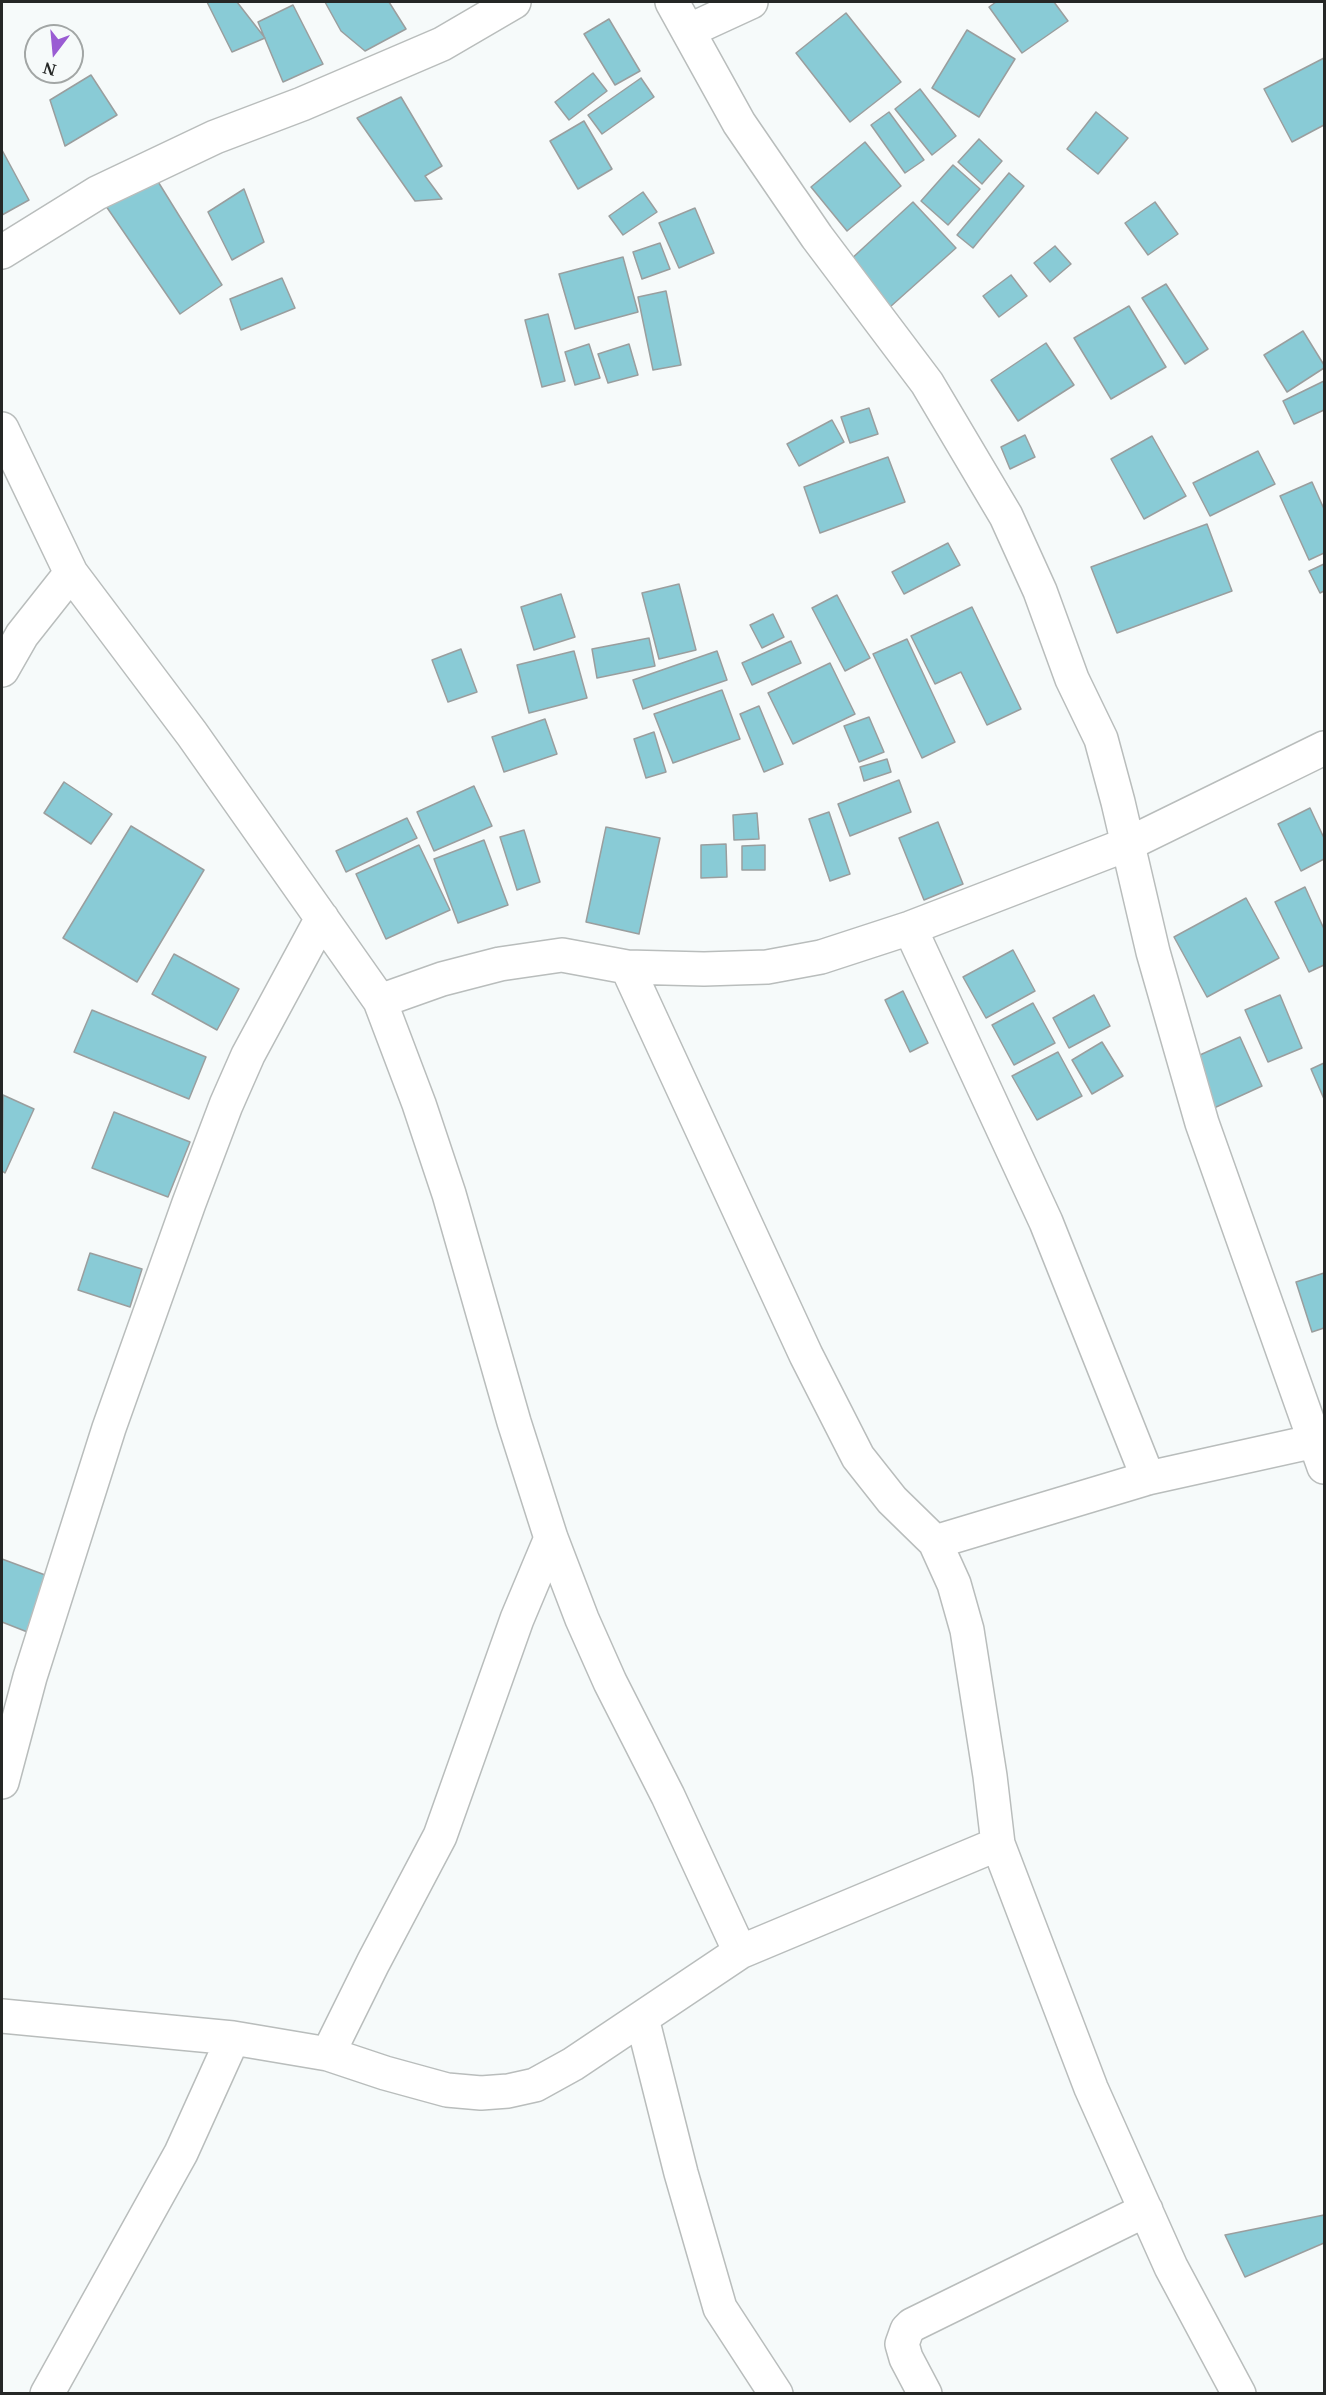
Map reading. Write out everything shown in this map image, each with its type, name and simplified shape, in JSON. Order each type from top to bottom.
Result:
[{"type":"street","points":[[2,252],[97,193],[215,137],[302,104],[442,44],[514,2]]},
{"type":"street","points":[[672,2],[739,123],[817,237],[927,383],[1006,516],[1040,591],[1072,679],[1101,739],[1153,952],[1202,1123],[1321,1449],[1148,1478],[936,1542]]},
{"type":"street","points":[[688,31],[751,2]]},
{"type":"street","points":[[2,429],[70,573],[192,734],[380,1001],[419,1104],[449,1194],[514,1422],[551,1538],[582,1619],[668,1796],[740,1952]]},
{"type":"street","points":[[2,670],[22,635],[70,573]]},
{"type":"street","points":[[380,1001],[442,979],[500,964],[562,955],[627,967],[704,969],[767,967],[821,957],[910,928],[1128,844],[1324,748]]},
{"type":"street","points":[[2,1782],[30,1677],[109,1428],[185,1213],[226,1105],[248,1055],[322,918]]},
{"type":"street","points":[[910,928],[1046,1222],[1148,1478]]},
{"type":"street","points":[[627,967],[801,1344],[858,1457],[892,1500],[936,1542],[954,1584],[967,1630],[990,1776],[998,1844],[1091,2088],[1171,2267],[1239,2394]]},
{"type":"street","points":[[328,2054],[440,1836],[517,1619],[551,1538]]},
{"type":"street","points":[[2,2016],[233,2038],[328,2054],[447,2090],[481,2093],[508,2091],[535,2085],[573,2064],[740,1952],[998,1844]]},
{"type":"street","points":[[642,2018],[681,2173],[720,2308],[776,2394]]},
{"type":"street","points":[[47,2394],[181,2153],[233,2038]]},
{"type":"street","points":[[925,2394],[906,2358],[902,2344],[907,2330],[912,2325],[1146,2210]]},
{"type":"building","points":[[207,2],[237,2],[265,38],[232,52]]},
{"type":"building","points":[[325,2],[389,2],[406,29],[365,51],[341,31]]},
{"type":"building","points":[[996,2],[1054,2],[1068,21],[1022,53],[989,7]]},
{"type":"building","points":[[293,5],[323,64],[283,82],[258,22]]},
{"type":"building","points":[[846,13],[901,82],[850,122],[796,53]]},
{"type":"building","points":[[609,19],[640,71],[615,85],[584,34]]},
{"type":"building","points":[[967,30],[1015,59],[979,117],[932,88]]},
{"type":"building","points":[[1324,58],[1324,125],[1292,142],[1264,89]]},
{"type":"building","points":[[593,73],[607,91],[569,120],[555,102]]},
{"type":"building","points":[[91,75],[117,115],[65,146],[50,100],[76,84],[84,84],[84,79]]},
{"type":"building","points":[[641,78],[654,97],[602,134],[588,115]]},
{"type":"building","points":[[920,89],[956,136],[932,155],[895,109]]},
{"type":"building","points":[[401,97],[442,166],[425,176],[442,199],[415,201],[357,118]]},
{"type":"building","points":[[889,112],[924,160],[905,173],[871,125]]},
{"type":"building","points":[[1096,112],[1128,138],[1098,174],[1067,149]]},
{"type":"building","points":[[584,121],[612,169],[578,189],[550,141]]},
{"type":"building","points":[[979,139],[1002,161],[982,184],[958,162]]},
{"type":"building","points":[[865,142],[901,186],[847,231],[811,187]]},
{"type":"building","points":[[2,150],[29,200],[2,215]]},
{"type":"building","points":[[953,165],[980,189],[948,225],[921,201]]},
{"type":"building","points":[[1009,173],[1024,186],[973,248],[957,235]]},
{"type":"building","points":[[157,180],[222,285],[180,314],[97,193]]},
{"type":"building","points":[[244,189],[264,242],[232,260],[208,212]]},
{"type":"building","points":[[643,192],[657,212],[623,235],[609,216]]},
{"type":"building","points":[[913,202],[956,248],[890,307],[849,261]]},
{"type":"building","points":[[1155,202],[1178,234],[1148,255],[1125,223]]},
{"type":"building","points":[[695,208],[714,253],[679,268],[659,223]]},
{"type":"building","points":[[660,243],[670,269],[642,279],[633,252]]},
{"type":"building","points":[[1055,246],[1071,264],[1050,282],[1034,263]]},
{"type":"building","points":[[623,257],[638,312],[575,329],[559,274]]},
{"type":"building","points":[[1011,275],[1027,296],[999,317],[983,296]]},
{"type":"building","points":[[282,278],[295,308],[241,330],[230,299]]},
{"type":"building","points":[[1166,284],[1208,349],[1185,364],[1142,298]]},
{"type":"building","points":[[666,291],[681,365],[653,370],[638,297]]},
{"type":"building","points":[[1129,306],[1166,367],[1111,399],[1074,338]]},
{"type":"building","points":[[548,314],[565,381],[542,387],[525,320]]},
{"type":"building","points":[[1303,331],[1324,368],[1287,392],[1264,355]]},
{"type":"building","points":[[1046,343],[1074,385],[1018,421],[991,380]]},
{"type":"building","points":[[589,344],[600,378],[575,385],[565,352]]},
{"type":"building","points":[[629,344],[638,375],[608,383],[598,354]]},
{"type":"building","points":[[1324,381],[1324,410],[1294,424],[1283,401]]},
{"type":"building","points":[[869,408],[878,434],[850,443],[841,417]]},
{"type":"building","points":[[832,420],[844,442],[799,466],[787,444]]},
{"type":"building","points":[[1025,435],[1035,457],[1010,469],[1001,447]]},
{"type":"building","points":[[1152,436],[1186,496],[1144,519],[1111,459]]},
{"type":"building","points":[[1258,451],[1275,484],[1210,516],[1193,483]]},
{"type":"building","points":[[888,457],[905,502],[820,533],[804,487]]},
{"type":"building","points":[[1312,482],[1324,509],[1324,553],[1309,560],[1280,496]]},
{"type":"building","points":[[1207,524],[1232,591],[1117,633],[1091,567]]},
{"type":"building","points":[[948,543],[960,565],[904,594],[892,572]]},
{"type":"building","points":[[1324,564],[1324,591],[1320,593],[1309,571]]},
{"type":"building","points":[[679,584],[696,650],[659,659],[642,593]]},
{"type":"building","points":[[561,594],[575,637],[534,650],[521,607]]},
{"type":"building","points":[[837,595],[870,658],[845,671],[812,608]]},
{"type":"building","points":[[972,607],[1021,709],[987,725],[961,672],[935,684],[911,636]]},
{"type":"building","points":[[773,614],[784,637],[762,648],[750,625]]},
{"type":"building","points":[[649,638],[655,666],[597,678],[592,649]]},
{"type":"building","points":[[907,639],[955,742],[922,758],[873,654]]},
{"type":"building","points":[[791,641],[801,663],[752,685],[742,663]]},
{"type":"building","points":[[461,649],[477,692],[448,702],[432,660]]},
{"type":"building","points":[[574,651],[587,698],[529,713],[517,665]]},
{"type":"building","points":[[717,651],[727,680],[643,709],[633,680]]},
{"type":"building","points":[[830,663],[855,714],[793,744],[768,693]]},
{"type":"building","points":[[722,690],[740,739],[673,763],[654,714]]},
{"type":"building","points":[[759,706],[783,764],[764,772],[740,714]]},
{"type":"building","points":[[869,717],[884,752],[859,762],[844,726]]},
{"type":"building","points":[[545,719],[557,754],[504,772],[492,737]]},
{"type":"building","points":[[654,732],[666,772],[646,778],[634,739]]},
{"type":"building","points":[[887,759],[891,772],[864,781],[860,767]]},
{"type":"building","points":[[899,780],[911,812],[850,836],[838,804]]},
{"type":"building","points":[[64,782],[112,814],[91,844],[44,813]]},
{"type":"building","points":[[474,786],[492,826],[434,851],[417,812]]},
{"type":"building","points":[[1310,808],[1324,838],[1324,859],[1301,871],[1278,824]]},
{"type":"building","points":[[829,812],[850,874],[830,881],[809,819]]},
{"type":"building","points":[[757,813],[759,839],[734,840],[733,815]]},
{"type":"building","points":[[407,818],[417,838],[346,872],[336,851]]},
{"type":"building","points":[[938,822],[963,884],[924,900],[899,838]]},
{"type":"building","points":[[131,826],[204,870],[137,982],[63,938]]},
{"type":"building","points":[[606,827],[660,838],[639,934],[586,922]]},
{"type":"building","points":[[524,830],[540,882],[517,890],[500,837]]},
{"type":"building","points":[[484,840],[508,905],[458,923],[434,859]]},
{"type":"building","points":[[726,844],[727,877],[701,878],[701,845]]},
{"type":"building","points":[[419,845],[450,910],[386,939],[356,874]]},
{"type":"building","points":[[765,845],[765,870],[742,870],[742,846]]},
{"type":"building","points":[[1305,887],[1324,929],[1324,965],[1309,972],[1275,902]]},
{"type":"building","points":[[1246,898],[1279,958],[1207,997],[1174,937]]},
{"type":"building","points":[[1013,950],[1035,991],[986,1018],[963,977]]},
{"type":"building","points":[[174,954],[239,989],[217,1030],[152,994]]},
{"type":"building","points":[[903,991],[928,1043],[910,1052],[885,1000]]},
{"type":"building","points":[[1094,995],[1110,1026],[1069,1048],[1053,1018]]},
{"type":"building","points":[[1280,995],[1302,1048],[1268,1062],[1245,1010]]},
{"type":"building","points":[[1033,1003],[1055,1043],[1014,1065],[992,1025]]},
{"type":"building","points":[[92,1010],[206,1057],[189,1099],[74,1052]]},
{"type":"building","points":[[1240,1037],[1262,1086],[1214,1108],[1191,1059]]},
{"type":"building","points":[[1102,1042],[1123,1076],[1092,1094],[1072,1060]]},
{"type":"building","points":[[1058,1052],[1082,1096],[1037,1120],[1012,1076]]},
{"type":"building","points":[[1324,1063],[1324,1099],[1311,1069]]},
{"type":"building","points":[[3,1095],[34,1109],[5,1173],[2,1171]]},
{"type":"building","points":[[114,1112],[190,1142],[168,1197],[92,1168]]},
{"type":"building","points":[[90,1253],[142,1269],[130,1307],[78,1290]]},
{"type":"building","points":[[1324,1273],[1324,1328],[1312,1332],[1296,1282]]},
{"type":"building","points":[[2,1559],[56,1579],[35,1635],[2,1622]]},
{"type":"building","points":[[1324,2215],[1324,2243],[1245,2277],[1225,2235]]}]
